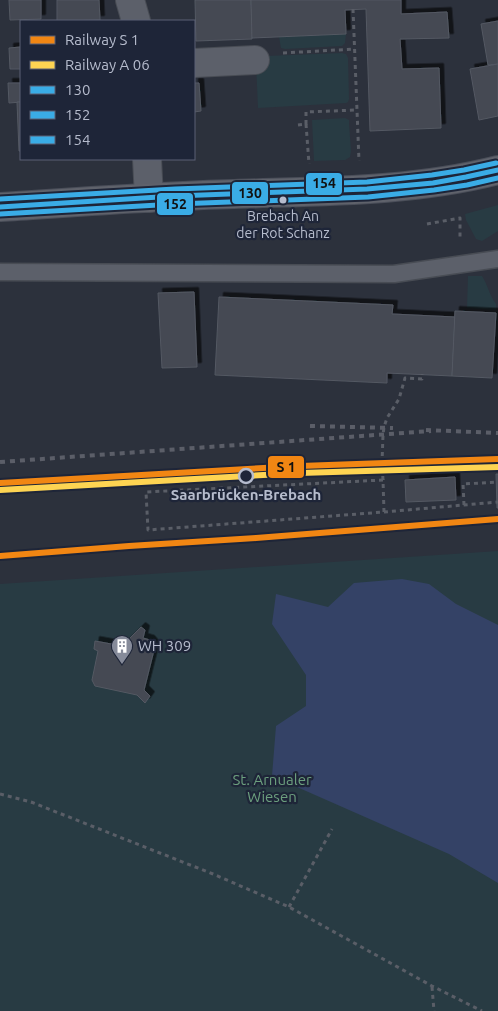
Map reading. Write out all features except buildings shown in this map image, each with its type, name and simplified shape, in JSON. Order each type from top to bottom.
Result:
[{"type":"main road","points":[[0,207],[149,198],[360,190],[411,186],[498,170]]},
{"type":"street","points":[[130,0],[136,20]]},
{"type":"street","points":[[195,63],[255,60]]},
{"type":"street","points":[[147,160],[149,198]]},
{"type":"lane","points":[[0,272],[394,274],[498,259]]},
{"type":"path","points":[[354,10],[359,162]]},
{"type":"path","points":[[255,60],[260,54],[355,49]]},
{"type":"path","points":[[308,161],[306,112],[357,110]]},
{"type":"path","points":[[298,125],[306,124]]},
{"type":"path","points":[[427,224],[455,219]]},
{"type":"path","points":[[384,512],[382,463],[384,427],[387,418],[400,399],[405,378],[422,379],[422,374]]},
{"type":"path","points":[[383,480],[146,492],[148,530],[498,502]]},
{"type":"path","points":[[464,504],[463,484],[498,482]]},
{"type":"path","points":[[0,794],[31,802],[213,874],[289,907],[432,986],[482,1011]]},
{"type":"path","points":[[289,907],[332,829]]},
{"type":"path","points":[[432,986],[434,1011]]},
{"type":"green space","points":[[346,34],[345,43],[342,46],[285,49],[281,48],[279,37]]},
{"type":"green space","points":[[346,54],[348,58],[348,102],[258,108],[256,63],[266,56]]},
{"type":"green space","points":[[345,118],[349,120],[350,157],[345,160],[314,161],[312,120]]},
{"type":"green space","points":[[498,205],[498,231],[482,241],[476,239],[466,220],[465,214]]},
{"type":"green space","points":[[468,276],[482,276],[496,304],[496,310],[467,308]]},
{"type":"green space","name":"St. Arnualer Wiesen","points":[[498,551],[498,1011],[0,1011],[0,584]]},
{"type":"water","points":[[402,579],[429,584],[456,604],[498,625],[498,883],[449,854],[272,776],[276,726],[306,706],[306,675],[272,624],[276,594],[328,607],[354,583]]},
{"type":"railway","points":[[310,426],[393,428]]},
{"type":"railway","points":[[426,430],[498,433]]},
{"type":"railway","points":[[0,462],[431,431]]},
{"type":"transit line","name":"154","points":[[0,199],[175,189],[367,182],[432,175],[496,163]]},
{"type":"transit line","name":"130","points":[[0,207],[175,196],[367,189],[433,183],[498,170]]},
{"type":"transit line","name":"152","points":[[0,214],[176,204],[368,197],[434,190],[498,178]]},
{"type":"transit line","points":[[0,483],[300,466],[498,459]]},
{"type":"transit line","points":[[0,490],[300,473],[498,467]]},
{"type":"transit line","points":[[0,556],[498,519]]},
{"type":"place","name":"Brebach An der Rot Schanz","points":[[283,200]]},
{"type":"place","name":"Saarbrücken-Brebach","points":[[246,476]]},
{"type":"place","name":"WH 309","points":[[122,665]]}]
